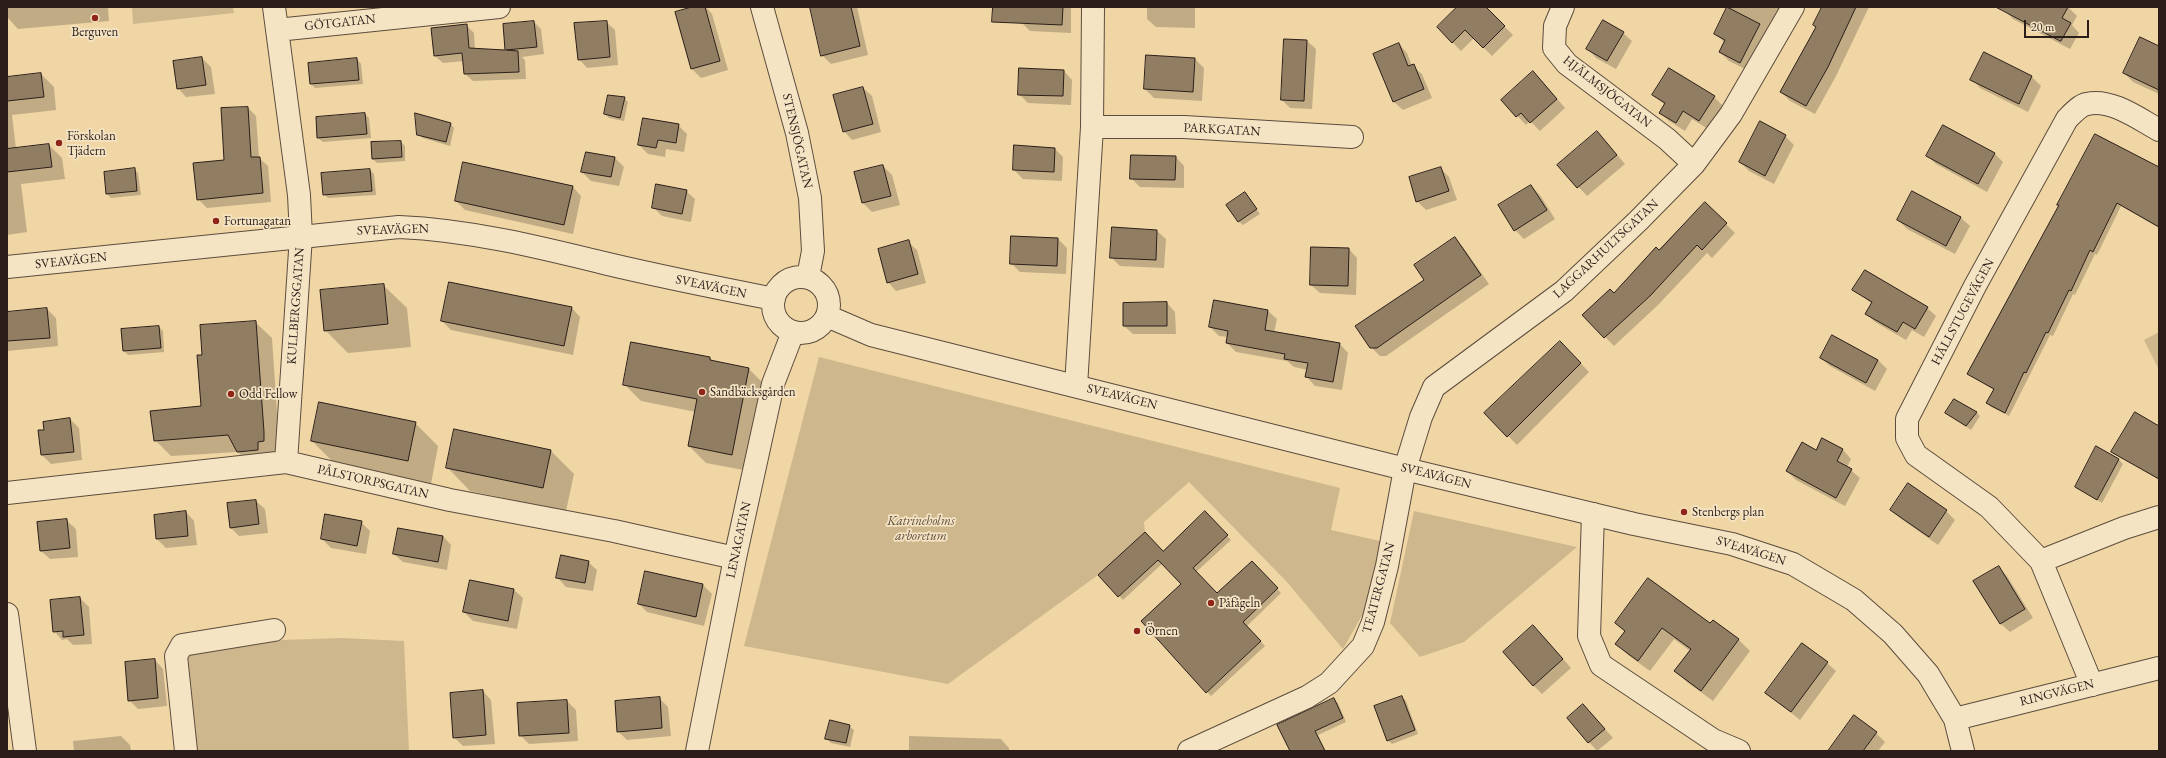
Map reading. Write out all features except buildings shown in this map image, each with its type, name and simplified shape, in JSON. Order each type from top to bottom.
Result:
[{"type":"street","name":"KULLBERGSGATAN","points":[[274,7],[300,195],[301,236],[286,462]]},
{"type":"street","name":"GÖTGATAN","points":[[277,30],[499,7]]},
{"type":"street","name":"STENSJÖGATAN","points":[[762,7],[797,133],[810,198],[813,251],[808,277]]},
{"type":"street","points":[[1076,386],[1092,127],[1093,7]]},
{"type":"street","name":"HJÄLMSJÖGATAN","points":[[1563,7],[1555,26],[1554,48],[1567,64],[1667,139],[1694,164]]},
{"type":"street","name":"LAGGARHULTSGATAN","points":[[1405,469],[1421,417],[1434,387],[1564,291],[1638,221],[1694,164],[1731,114],[1793,7]]},
{"type":"street","name":"HÄLLSTUGEVÄGEN","points":[[2092,685],[2041,561],[1989,507],[1916,454],[1907,438],[1907,419],[1975,286],[2067,119],[2085,104],[2103,103],[2131,114],[2159,130]]},
{"type":"street","name":"PARKGATAN","points":[[1092,127],[1184,127],[1352,137]]},
{"type":"street","name":"SVEAVÄGEN","points":[[7,267],[399,227],[439,228],[513,241],[667,278],[774,299]]},
{"type":"street","points":[[808,277],[822,286],[827,292],[829,300],[827,316],[822,324],[813,330],[803,333],[793,332],[784,327],[777,319],[774,310],[774,299],[777,291],[790,279],[808,277]]},
{"type":"street","name":"SVEAVÄGEN","points":[[827,316],[872,335],[1405,469],[1593,514],[1732,544],[1793,564],[1854,600],[1893,634],[1928,674],[1955,719],[1963,751]]},
{"type":"street","name":"LENAGATAN","points":[[697,751],[735,558],[773,384],[793,332]]},
{"type":"street","name":"PÅLSTORPSGATAN","points":[[7,493],[286,462],[450,500],[614,531],[735,558]]},
{"type":"street","name":"TEATERGATAN","points":[[1189,751],[1306,697],[1329,683],[1363,646],[1373,622],[1387,566],[1405,469]]},
{"type":"street","points":[[1593,514],[1589,636],[1601,665],[1713,740],[1739,751]]},
{"type":"street","points":[[2041,561],[2124,528],[2159,517]]},
{"type":"street","points":[[7,614],[25,751]]},
{"type":"street","points":[[186,751],[176,656],[182,644],[274,630]]},
{"type":"street","name":"RINGVÄGEN","points":[[1955,719],[2159,668]]},
{"type":"green space","points":[[132,7],[233,7],[234,13],[133,24]]},
{"type":"green space","points":[[2159,332],[2159,367],[2158,368],[2144,340]]},
{"type":"green space","name":"Katrineholms arboretum","points":[[819,357],[1340,488],[1331,530],[1380,541],[1369,603],[1343,649],[1286,581],[1189,482],[1144,522],[1145,532],[1098,575],[948,684],[744,646]]},
{"type":"green space","points":[[1414,511],[1577,547],[1464,642],[1420,657],[1390,623]]},
{"type":"green space","points":[[342,638],[404,641],[409,751],[196,751],[186,651],[281,640]]},
{"type":"place","name":"Berguven","points":[[95,18]]},
{"type":"place","name":"Förskolan Tjädern","points":[[59,143]]},
{"type":"place","name":"Fortunagatan","points":[[216,221]]},
{"type":"place","name":"Sandbäcksgården","points":[[702,392]]},
{"type":"place","name":"Odd Fellow","points":[[231,394]]},
{"type":"place","name":"Stenbergs plan","points":[[1684,512]]},
{"type":"place","name":"Påfågeln","points":[[1211,603]]},
{"type":"place","name":"Örnen","points":[[1137,631]]}]
